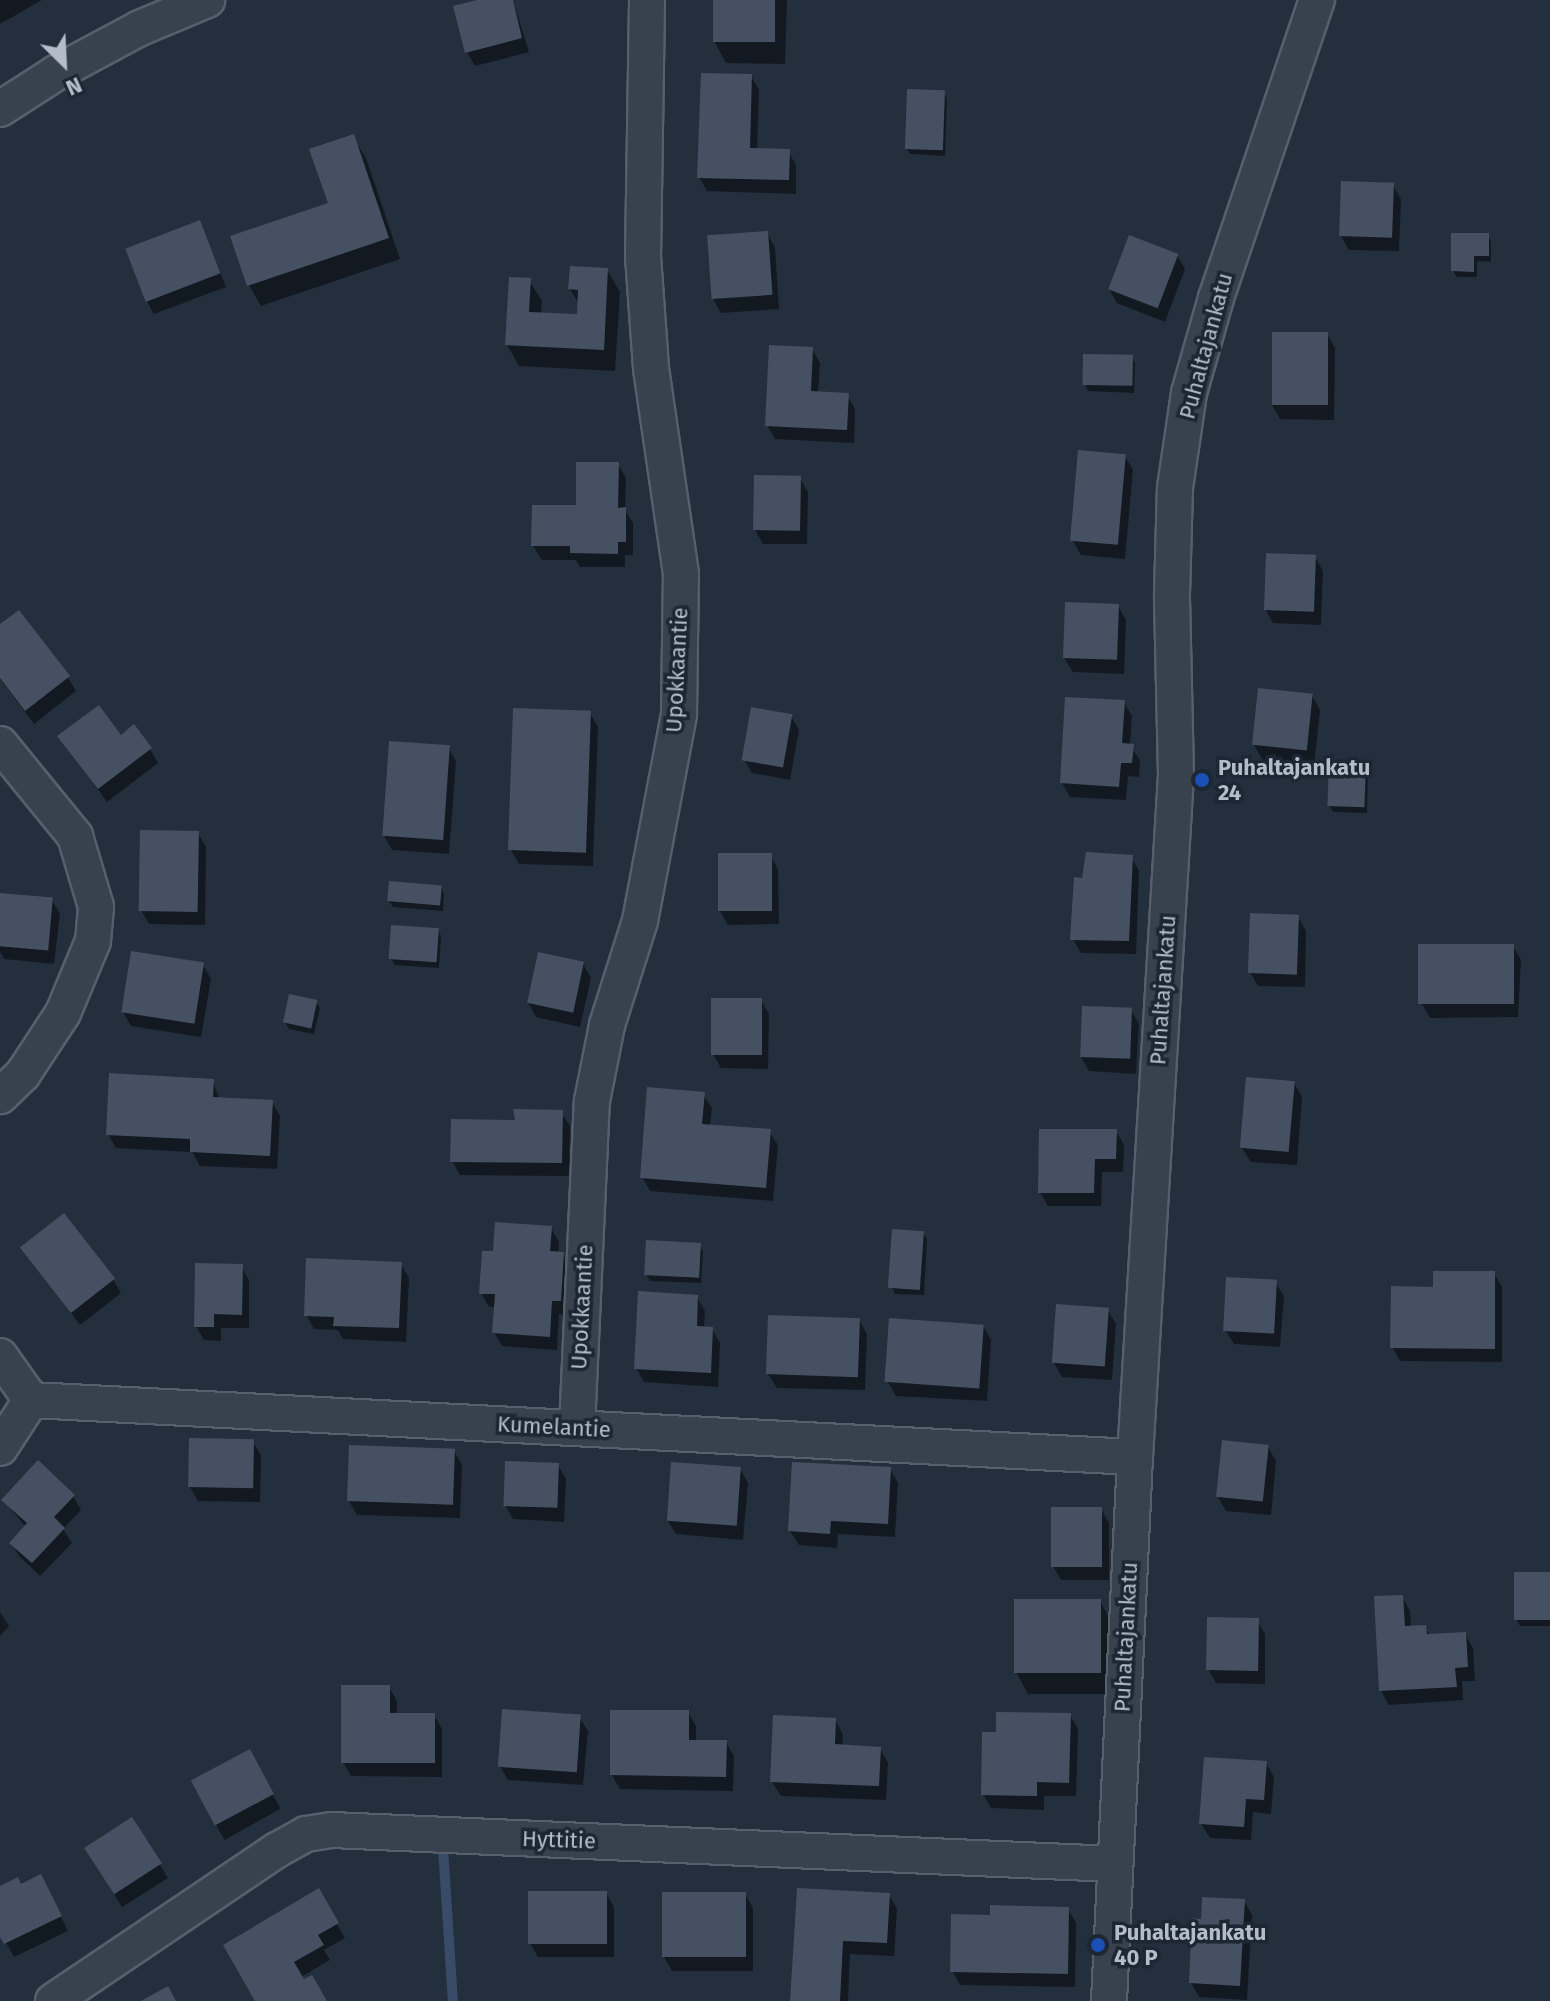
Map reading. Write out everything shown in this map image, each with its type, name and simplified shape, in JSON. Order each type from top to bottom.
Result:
[{"type":"street","points":[[0,109],[56,73],[140,28],[207,0]]},
{"type":"street","name":"Upokkaantie","points":[[577,1428],[592,1101],[607,1025],[640,921],[679,714],[681,574],[651,368],[643,257],[647,0]]},
{"type":"street","name":"Puhaltajankatu","points":[[1109,2001],[1135,1457],[1176,775],[1172,594],[1175,488],[1189,393],[1216,298],[1317,0]]},
{"type":"street","points":[[0,744],[75,836],[96,907],[93,941],[63,1013],[23,1074],[0,1096]]},
{"type":"street","points":[[0,1356],[31,1400],[0,1448]]},
{"type":"street","name":"Kumelantie","points":[[31,1400],[1135,1457]]},
{"type":"street","name":"Hyttitie","points":[[53,2001],[277,1850],[306,1834],[332,1830],[1115,1864]]},
{"type":"building","points":[[477,0],[513,0],[522,38],[465,53],[453,6]]},
{"type":"building","points":[[713,0],[775,0],[775,42],[713,42]]},
{"type":"building","points":[[701,73],[752,74],[750,148],[790,149],[789,180],[697,178]]},
{"type":"building","points":[[907,89],[945,90],[943,150],[905,149]]},
{"type":"building","points":[[354,134],[389,238],[247,286],[230,236],[328,203],[309,149]]},
{"type":"building","points":[[1341,181],[1394,183],[1392,238],[1339,236]]},
{"type":"building","points":[[200,220],[220,273],[146,302],[125,249]]},
{"type":"building","points":[[768,231],[772,295],[712,299],[707,235]]},
{"type":"building","points":[[1451,233],[1489,233],[1489,256],[1474,256],[1474,272],[1451,271]]},
{"type":"building","points":[[1129,235],[1178,254],[1158,308],[1108,289]]},
{"type":"building","points":[[570,266],[608,268],[604,350],[505,345],[509,277],[531,278],[529,312],[577,314],[578,290],[568,289]]},
{"type":"building","points":[[1272,332],[1328,332],[1328,405],[1272,405]]},
{"type":"building","points":[[769,345],[813,347],[811,391],[849,393],[847,430],[765,426]]},
{"type":"building","points":[[1083,354],[1133,355],[1132,386],[1082,385]]},
{"type":"building","points":[[1078,450],[1126,454],[1118,545],[1070,541]]},
{"type":"building","points":[[576,462],[619,462],[618,508],[626,507],[626,542],[618,542],[618,554],[570,553],[570,546],[531,546],[532,505],[576,505]]},
{"type":"building","points":[[754,475],[801,476],[800,531],[753,530]]},
{"type":"building","points":[[1266,553],[1316,555],[1314,612],[1264,610]]},
{"type":"building","points":[[1065,602],[1119,604],[1117,660],[1063,658]]},
{"type":"building","points":[[19,610],[70,676],[25,711],[0,678],[0,624]]},
{"type":"building","points":[[1258,688],[1313,694],[1307,750],[1252,745]]},
{"type":"building","points":[[1065,697],[1125,700],[1122,743],[1134,744],[1132,763],[1121,763],[1119,787],[1060,783]]},
{"type":"building","points":[[99,705],[121,735],[134,724],[152,748],[98,789],[57,736]]},
{"type":"building","points":[[751,707],[792,714],[783,767],[742,760]]},
{"type":"building","points":[[513,708],[591,711],[586,853],[508,850]]},
{"type":"building","points":[[389,741],[450,745],[443,840],[382,836]]},
{"type":"building","points":[[1329,762],[1366,763],[1364,807],[1327,806]]},
{"type":"building","points":[[140,830],[199,831],[198,912],[139,911]]},
{"type":"building","points":[[1086,852],[1133,855],[1129,941],[1070,940],[1074,877],[1082,878]]},
{"type":"building","points":[[718,853],[772,853],[772,911],[718,911]]},
{"type":"building","points":[[389,881],[442,886],[440,906],[387,901]]},
{"type":"building","points":[[0,893],[53,898],[48,950],[0,946]]},
{"type":"building","points":[[1250,913],[1299,915],[1297,975],[1248,973]]},
{"type":"building","points":[[391,925],[439,928],[437,962],[389,959]]},
{"type":"building","points":[[1418,944],[1514,944],[1514,1004],[1418,1004]]},
{"type":"building","points":[[131,951],[204,963],[194,1024],[121,1012]]},
{"type":"building","points":[[538,952],[584,962],[573,1013],[527,1003]]},
{"type":"building","points":[[289,994],[317,1000],[311,1028],[283,1022]]},
{"type":"building","points":[[711,998],[762,998],[762,1055],[711,1055]]},
{"type":"building","points":[[1082,1006],[1132,1008],[1130,1059],[1080,1057]]},
{"type":"building","points":[[109,1073],[214,1079],[213,1097],[273,1100],[270,1156],[190,1152],[190,1139],[106,1135]]},
{"type":"building","points":[[1246,1077],[1295,1081],[1289,1152],[1240,1148]]},
{"type":"building","points":[[647,1087],[705,1092],[702,1124],[771,1129],[766,1188],[640,1178]]},
{"type":"building","points":[[513,1109],[563,1110],[562,1163],[450,1162],[451,1119],[515,1120]]},
{"type":"building","points":[[1039,1129],[1117,1129],[1116,1159],[1095,1159],[1094,1193],[1038,1193]]},
{"type":"building","points":[[64,1213],[115,1278],[71,1313],[20,1247]]},
{"type":"building","points":[[495,1222],[552,1226],[550,1251],[564,1252],[561,1301],[552,1301],[550,1337],[492,1333],[495,1294],[479,1294],[482,1251],[493,1251]]},
{"type":"building","points":[[892,1229],[924,1231],[920,1290],[888,1288]]},
{"type":"building","points":[[646,1240],[701,1243],[699,1278],[644,1275]]},
{"type":"building","points":[[306,1258],[402,1262],[399,1328],[333,1326],[334,1317],[304,1316]]},
{"type":"building","points":[[195,1263],[243,1264],[242,1315],[214,1314],[214,1327],[194,1327]]},
{"type":"building","points":[[1433,1271],[1495,1271],[1495,1349],[1390,1348],[1391,1286],[1433,1287]]},
{"type":"building","points":[[1226,1277],[1277,1280],[1274,1334],[1223,1331]]},
{"type":"building","points":[[638,1291],[698,1295],[697,1326],[713,1327],[711,1373],[634,1369]]},
{"type":"building","points":[[1056,1304],[1109,1308],[1105,1367],[1052,1363]]},
{"type":"building","points":[[768,1315],[860,1318],[858,1377],[766,1374]]},
{"type":"building","points":[[889,1318],[984,1325],[979,1388],[885,1382]]},
{"type":"building","points":[[189,1438],[254,1439],[253,1488],[188,1487]]},
{"type":"building","points":[[1222,1440],[1269,1445],[1263,1502],[1216,1497]]},
{"type":"building","points":[[349,1445],[455,1449],[453,1505],[347,1501]]},
{"type":"building","points":[[38,1460],[75,1495],[54,1517],[65,1528],[32,1563],[9,1543],[27,1523],[1,1500]]},
{"type":"building","points":[[505,1461],[559,1463],[557,1508],[503,1506]]},
{"type":"building","points":[[671,1462],[741,1467],[737,1526],[667,1521]]},
{"type":"building","points":[[792,1462],[891,1467],[888,1524],[831,1521],[830,1534],[788,1531]]},
{"type":"building","points":[[1051,1507],[1102,1507],[1102,1567],[1051,1567]]},
{"type":"building","points":[[1514,1572],[1550,1572],[1550,1620],[1514,1620]]},
{"type":"building","points":[[1403,1595],[1405,1626],[1426,1625],[1427,1634],[1466,1632],[1468,1667],[1455,1668],[1457,1687],[1379,1691],[1374,1596]]},
{"type":"building","points":[[1014,1599],[1101,1599],[1101,1673],[1014,1673]]},
{"type":"building","points":[[1207,1617],[1259,1618],[1258,1671],[1206,1670]]},
{"type":"building","points":[[341,1685],[390,1685],[390,1713],[435,1713],[435,1763],[341,1763]]},
{"type":"building","points":[[502,1709],[581,1715],[577,1772],[498,1767]]},
{"type":"building","points":[[610,1710],[689,1710],[689,1740],[727,1740],[726,1777],[610,1775]]},
{"type":"building","points":[[996,1712],[1071,1713],[1069,1783],[1037,1782],[1037,1796],[981,1795],[982,1732],[996,1732]]},
{"type":"building","points":[[773,1715],[836,1718],[835,1744],[881,1747],[879,1786],[770,1782]]},
{"type":"building","points":[[250,1749],[274,1794],[215,1825],[191,1780]]},
{"type":"building","points":[[1204,1757],[1267,1761],[1264,1800],[1246,1799],[1244,1827],[1199,1824]]},
{"type":"building","points":[[132,1817],[162,1863],[114,1894],[84,1848]]},
{"type":"building","points":[[41,1874],[62,1916],[4,1944],[0,1937],[0,1886],[18,1877],[21,1884]]},
{"type":"building","points":[[319,1888],[339,1923],[318,1935],[324,1945],[294,1962],[304,1979],[312,1975],[327,2001],[255,2001],[223,1945]]},
{"type":"building","points":[[797,1888],[890,1893],[887,1943],[843,1941],[840,2001],[790,2001]]},
{"type":"building","points":[[528,1891],[607,1891],[607,1944],[528,1944]]},
{"type":"building","points":[[662,1892],[746,1892],[746,1957],[662,1957]]},
{"type":"building","points":[[1202,1897],[1245,1899],[1240,1986],[1189,1983],[1192,1918],[1201,1919]]},
{"type":"building","points":[[990,1905],[1069,1907],[1068,1974],[950,1972],[951,1914],[990,1915]]},
{"type":"building","points":[[168,1986],[176,2001],[141,2001]]},
{"type":"waterway","points":[[443,1848],[453,2001]]},
{"type":"place","name":"Puhaltajankatu 24","points":[[1202,780]]},
{"type":"place","name":"Puhaltajankatu 40 P","points":[[1098,1945]]}]
